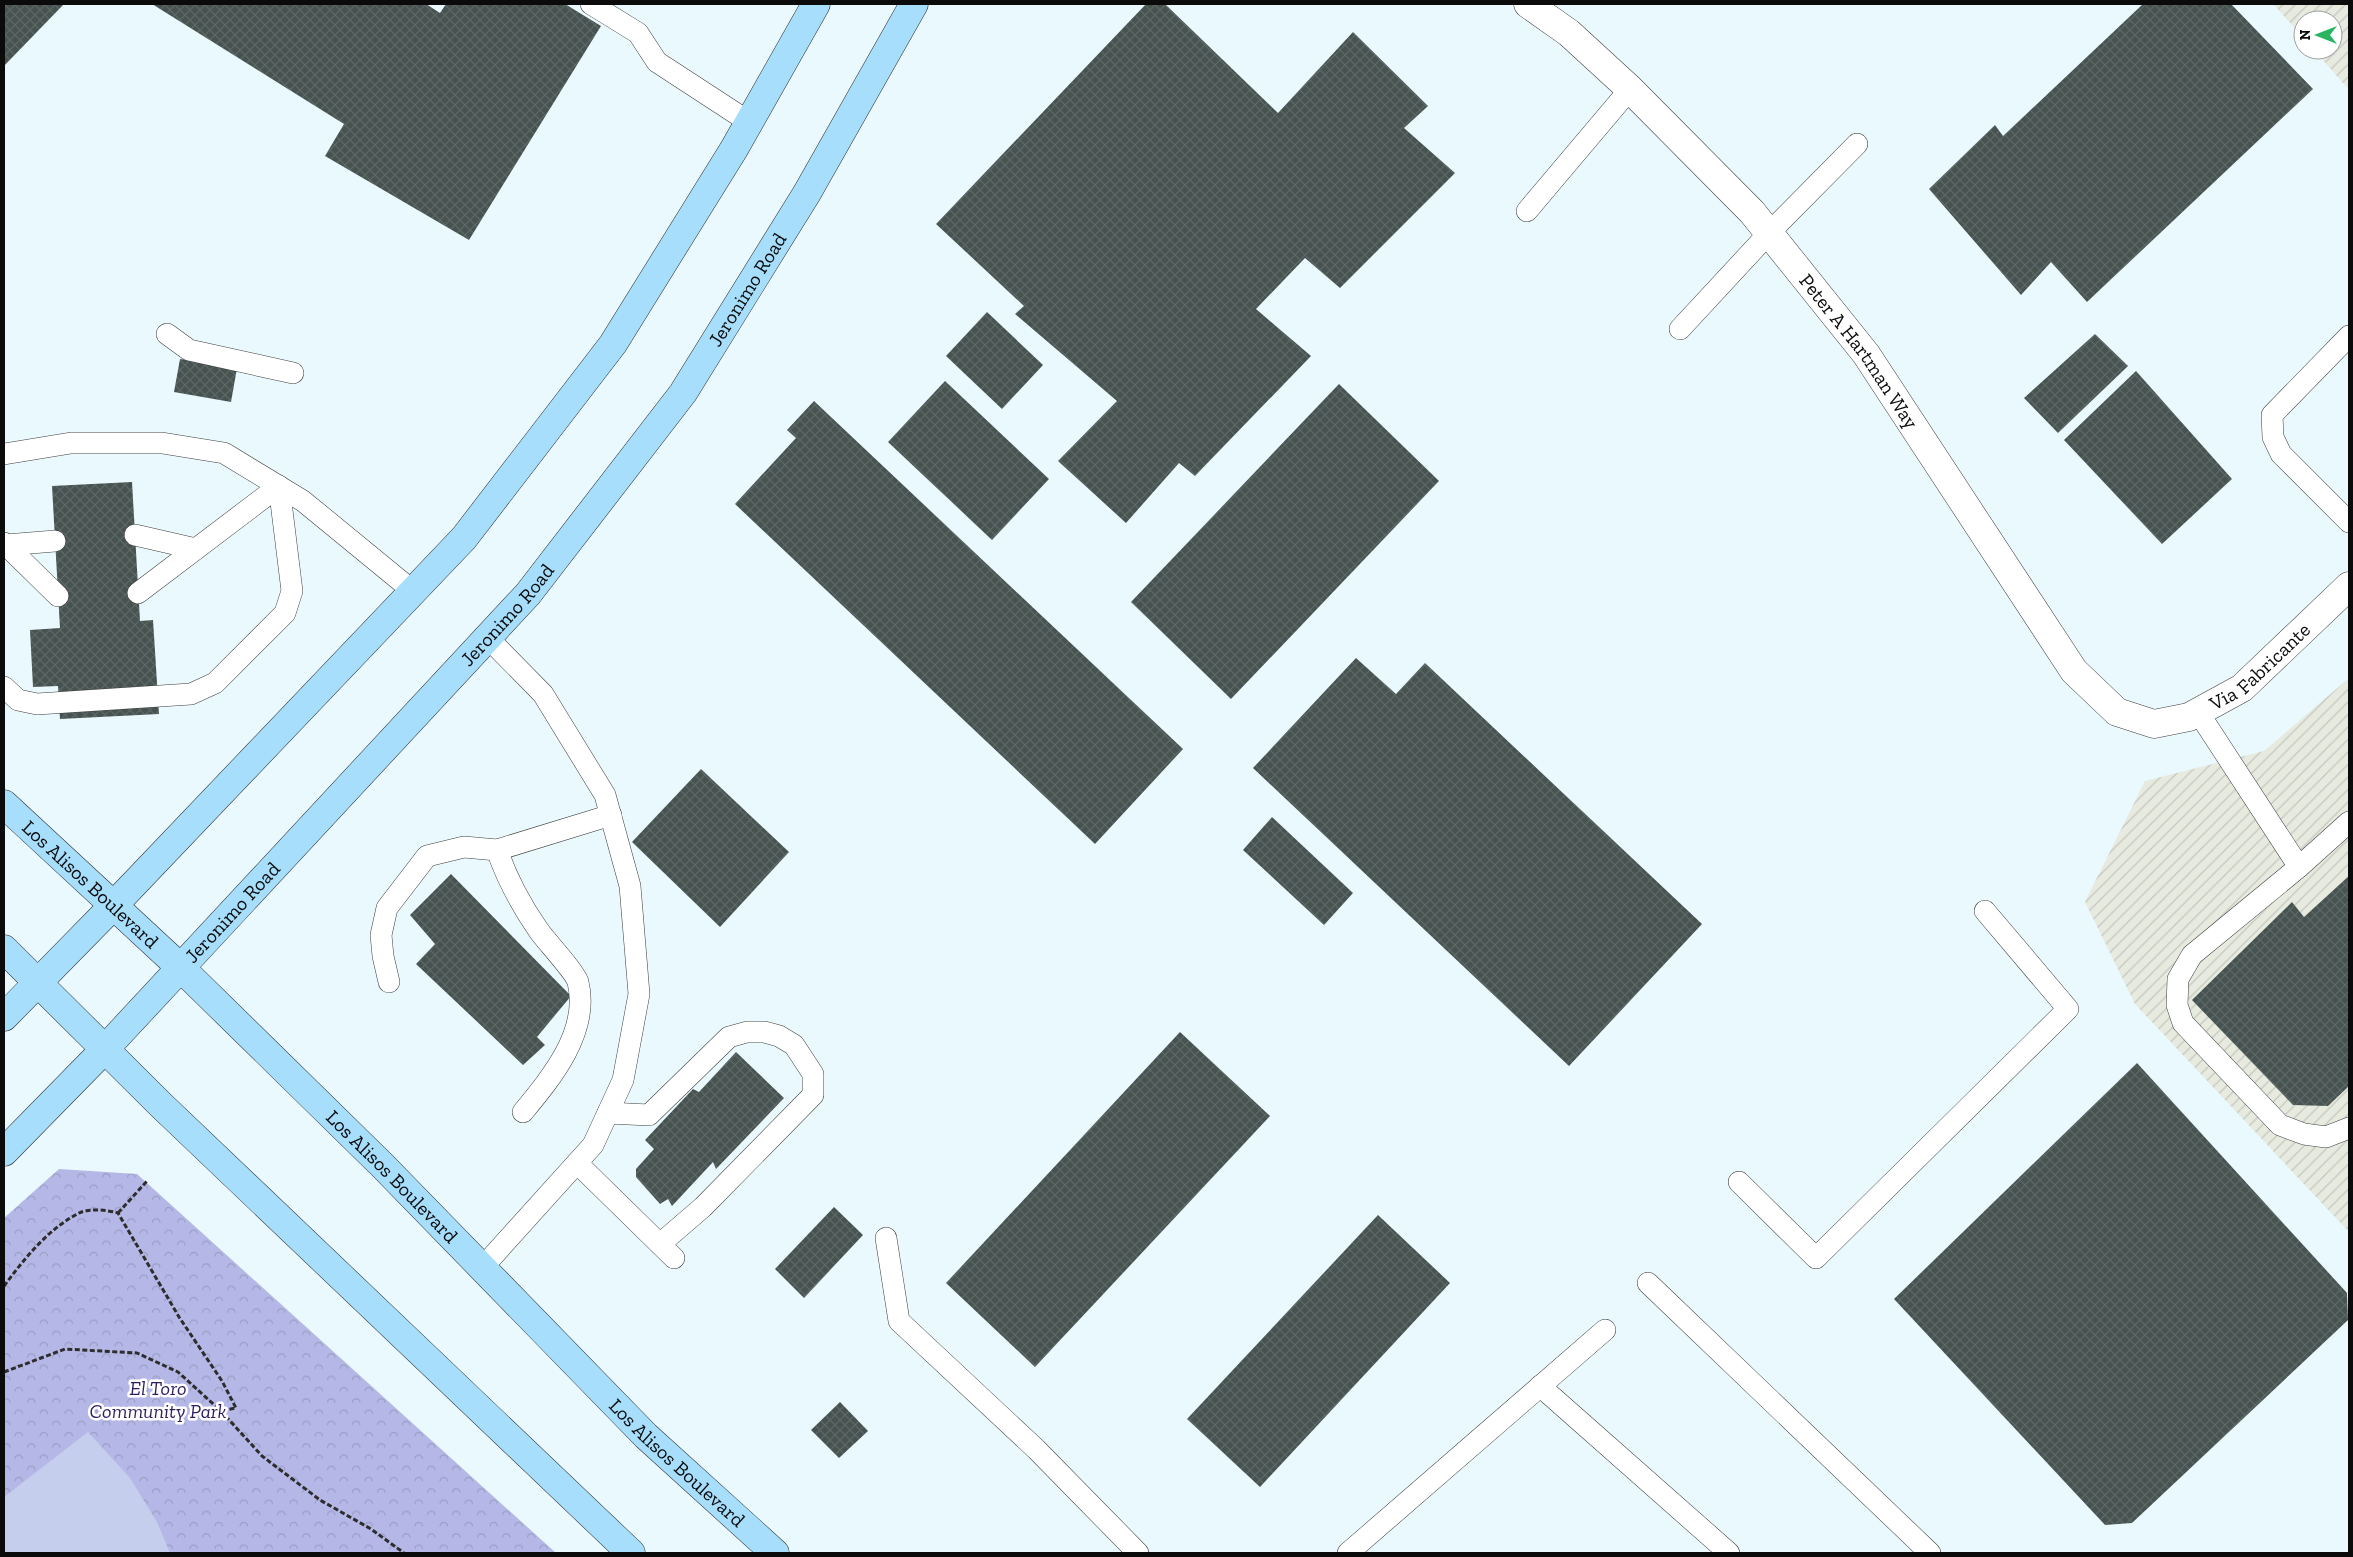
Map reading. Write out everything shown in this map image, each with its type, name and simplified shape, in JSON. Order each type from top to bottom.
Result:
[{"type":"main road","points":[[4,1017],[114,906],[464,538],[613,344],[749,122],[816,4]]},
{"type":"main road","name":"Jeronimo Road","points":[[4,1152],[106,1049],[528,594],[683,393],[807,193],[914,4]]},
{"type":"main road","name":"Los Alisos Boulevard","points":[[4,804],[181,968],[383,1166],[646,1436],[775,1553]]},
{"type":"main road","points":[[4,949],[161,1106],[631,1553]]},
{"type":"street","name":"Peter A Hartman Way","points":[[1528,4],[1569,33],[1630,89],[1746,205],[1866,354],[2074,670],[2117,712],[2154,724]]},
{"type":"street","name":"Via Fabricante","points":[[2154,724],[2189,717],[2242,688],[2349,586]]},
{"type":"lane","points":[[592,4],[638,33],[657,62],[749,122]]},
{"type":"lane","points":[[1527,211],[1630,89]]},
{"type":"lane","points":[[1680,329],[1769,233],[1857,144]]},
{"type":"lane","points":[[167,334],[189,350],[293,373]]},
{"type":"lane","points":[[2349,336],[2272,415],[2273,437],[2281,454],[2349,522]]},
{"type":"lane","points":[[4,454],[71,443],[162,443],[224,453],[304,501],[414,592]]},
{"type":"lane","points":[[138,593],[279,486]]},
{"type":"lane","points":[[4,687],[18,700],[37,704],[191,694],[215,683],[284,613],[292,591],[279,486]]},
{"type":"lane","points":[[135,535],[196,549]]},
{"type":"lane","points":[[5,544],[55,541]]},
{"type":"lane","points":[[5,544],[58,596]]},
{"type":"lane","points":[[482,1268],[593,1145],[623,1080],[639,994],[630,886],[605,795],[543,694],[488,638]]},
{"type":"lane","points":[[2198,712],[2299,867]]},
{"type":"lane","points":[[389,982],[383,956],[381,935],[387,908],[427,856],[464,847],[497,850],[611,815]]},
{"type":"lane","points":[[2349,822],[2299,867],[2192,955],[2178,979],[2177,1005],[2183,1023],[2280,1125],[2304,1134],[2326,1137],[2349,1128]]},
{"type":"lane","points":[[497,850],[505,875],[521,904],[578,981],[580,1012],[570,1043],[549,1080],[523,1112]]},
{"type":"lane","points":[[1739,1182],[1816,1258],[2068,1009],[1986,911]]},
{"type":"lane","points":[[576,1163],[667,1251],[702,1207],[813,1095],[813,1074],[794,1044],[779,1036],[764,1032],[747,1032],[729,1037],[718,1046],[649,1115],[608,1113]]},
{"type":"lane","points":[[886,1238],[899,1321],[1036,1449],[1138,1553]]},
{"type":"lane","points":[[1648,1283],[1930,1553]]},
{"type":"lane","points":[[1354,1552],[1605,1330]]},
{"type":"lane","points":[[1540,1386],[1730,1553]]},
{"type":"path","points":[[118,1213],[148,1180]]},
{"type":"path","points":[[4,1286],[37,1244],[81,1212],[106,1210],[118,1213],[179,1318],[222,1381],[236,1408],[221,1411]]},
{"type":"path","points":[[4,1372],[65,1348],[137,1353],[178,1372],[221,1411],[262,1456],[320,1500],[371,1530],[404,1553]]},
{"type":"shaded area","points":[[2273,4],[2349,4],[2349,90],[2323,60],[2343,60],[2343,10],[2293,10],[2293,26]]},
{"type":"shaded area","points":[[2349,678],[2349,1232],[2135,1004],[2085,902],[2145,781],[2264,751]]},
{"type":"shaded area","points":[[88,1432],[130,1478],[157,1522],[170,1553],[4,1553],[4,1497]]},
{"type":"green space","name":"El Toro Community Park","points":[[59,1169],[137,1174],[556,1553],[4,1553],[4,1218]]},
{"type":"building","points":[[4,4],[64,4],[4,66]]},
{"type":"building","points":[[152,4],[426,4],[440,13],[446,4],[565,4],[601,26],[469,240],[325,156],[344,124]]},
{"type":"building","points":[[1146,4],[1165,4],[1278,113],[1353,32],[1428,106],[1404,128],[1455,173],[1340,288],[1305,258],[1256,309],[1311,356],[1195,476],[1179,463],[1126,523],[1058,461],[1117,401],[1015,314],[1024,306],[936,224]]},
{"type":"building","points":[[2143,4],[2231,4],[2313,89],[2087,302],[2051,262],[2021,295],[1929,189],[1995,125],[2003,136]]},
{"type":"building","points":[[987,312],[1043,365],[1002,409],[946,356]]},
{"type":"building","points":[[2095,334],[2128,366],[2058,433],[2024,398]]},
{"type":"building","points":[[180,359],[237,368],[231,402],[174,392]]},
{"type":"building","points":[[2136,371],[2232,479],[2162,544],[2064,440]]},
{"type":"building","points":[[945,381],[1049,479],[992,540],[888,442]]},
{"type":"building","points":[[1339,384],[1439,481],[1231,699],[1131,602]]},
{"type":"building","points":[[814,401],[1183,749],[1095,844],[735,504],[796,438],[787,430]]},
{"type":"building","points":[[132,482],[140,621],[153,620],[159,714],[60,719],[58,686],[33,687],[30,630],[60,628],[52,486]]},
{"type":"building","points":[[1356,658],[1396,694],[1425,663],[1702,924],[1569,1066],[1253,768]]},
{"type":"building","points":[[701,769],[789,852],[720,927],[632,842]]},
{"type":"building","points":[[1272,817],[1353,893],[1324,925],[1243,850]]},
{"type":"building","points":[[451,874],[571,996],[537,1037],[545,1045],[523,1065],[416,964],[435,944],[410,915]]},
{"type":"building","points":[[2349,876],[2349,1086],[2328,1106],[2293,1105],[2192,1000],[2292,902],[2304,917]]},
{"type":"building","points":[[1180,1032],[1270,1116],[1035,1367],[946,1283]]},
{"type":"building","points":[[736,1052],[784,1098],[716,1169],[713,1162],[672,1206],[668,1199],[660,1204],[636,1177],[636,1169],[654,1149],[645,1140],[693,1089],[699,1092]]},
{"type":"building","points":[[2137,1063],[2347,1293],[2348,1320],[2132,1523],[2105,1525],[1894,1299]]},
{"type":"building","points":[[834,1207],[863,1235],[804,1298],[775,1269]]},
{"type":"building","points":[[1378,1215],[1450,1283],[1260,1487],[1187,1419]]},
{"type":"building","points":[[840,1402],[868,1431],[839,1458],[811,1430]]}]
